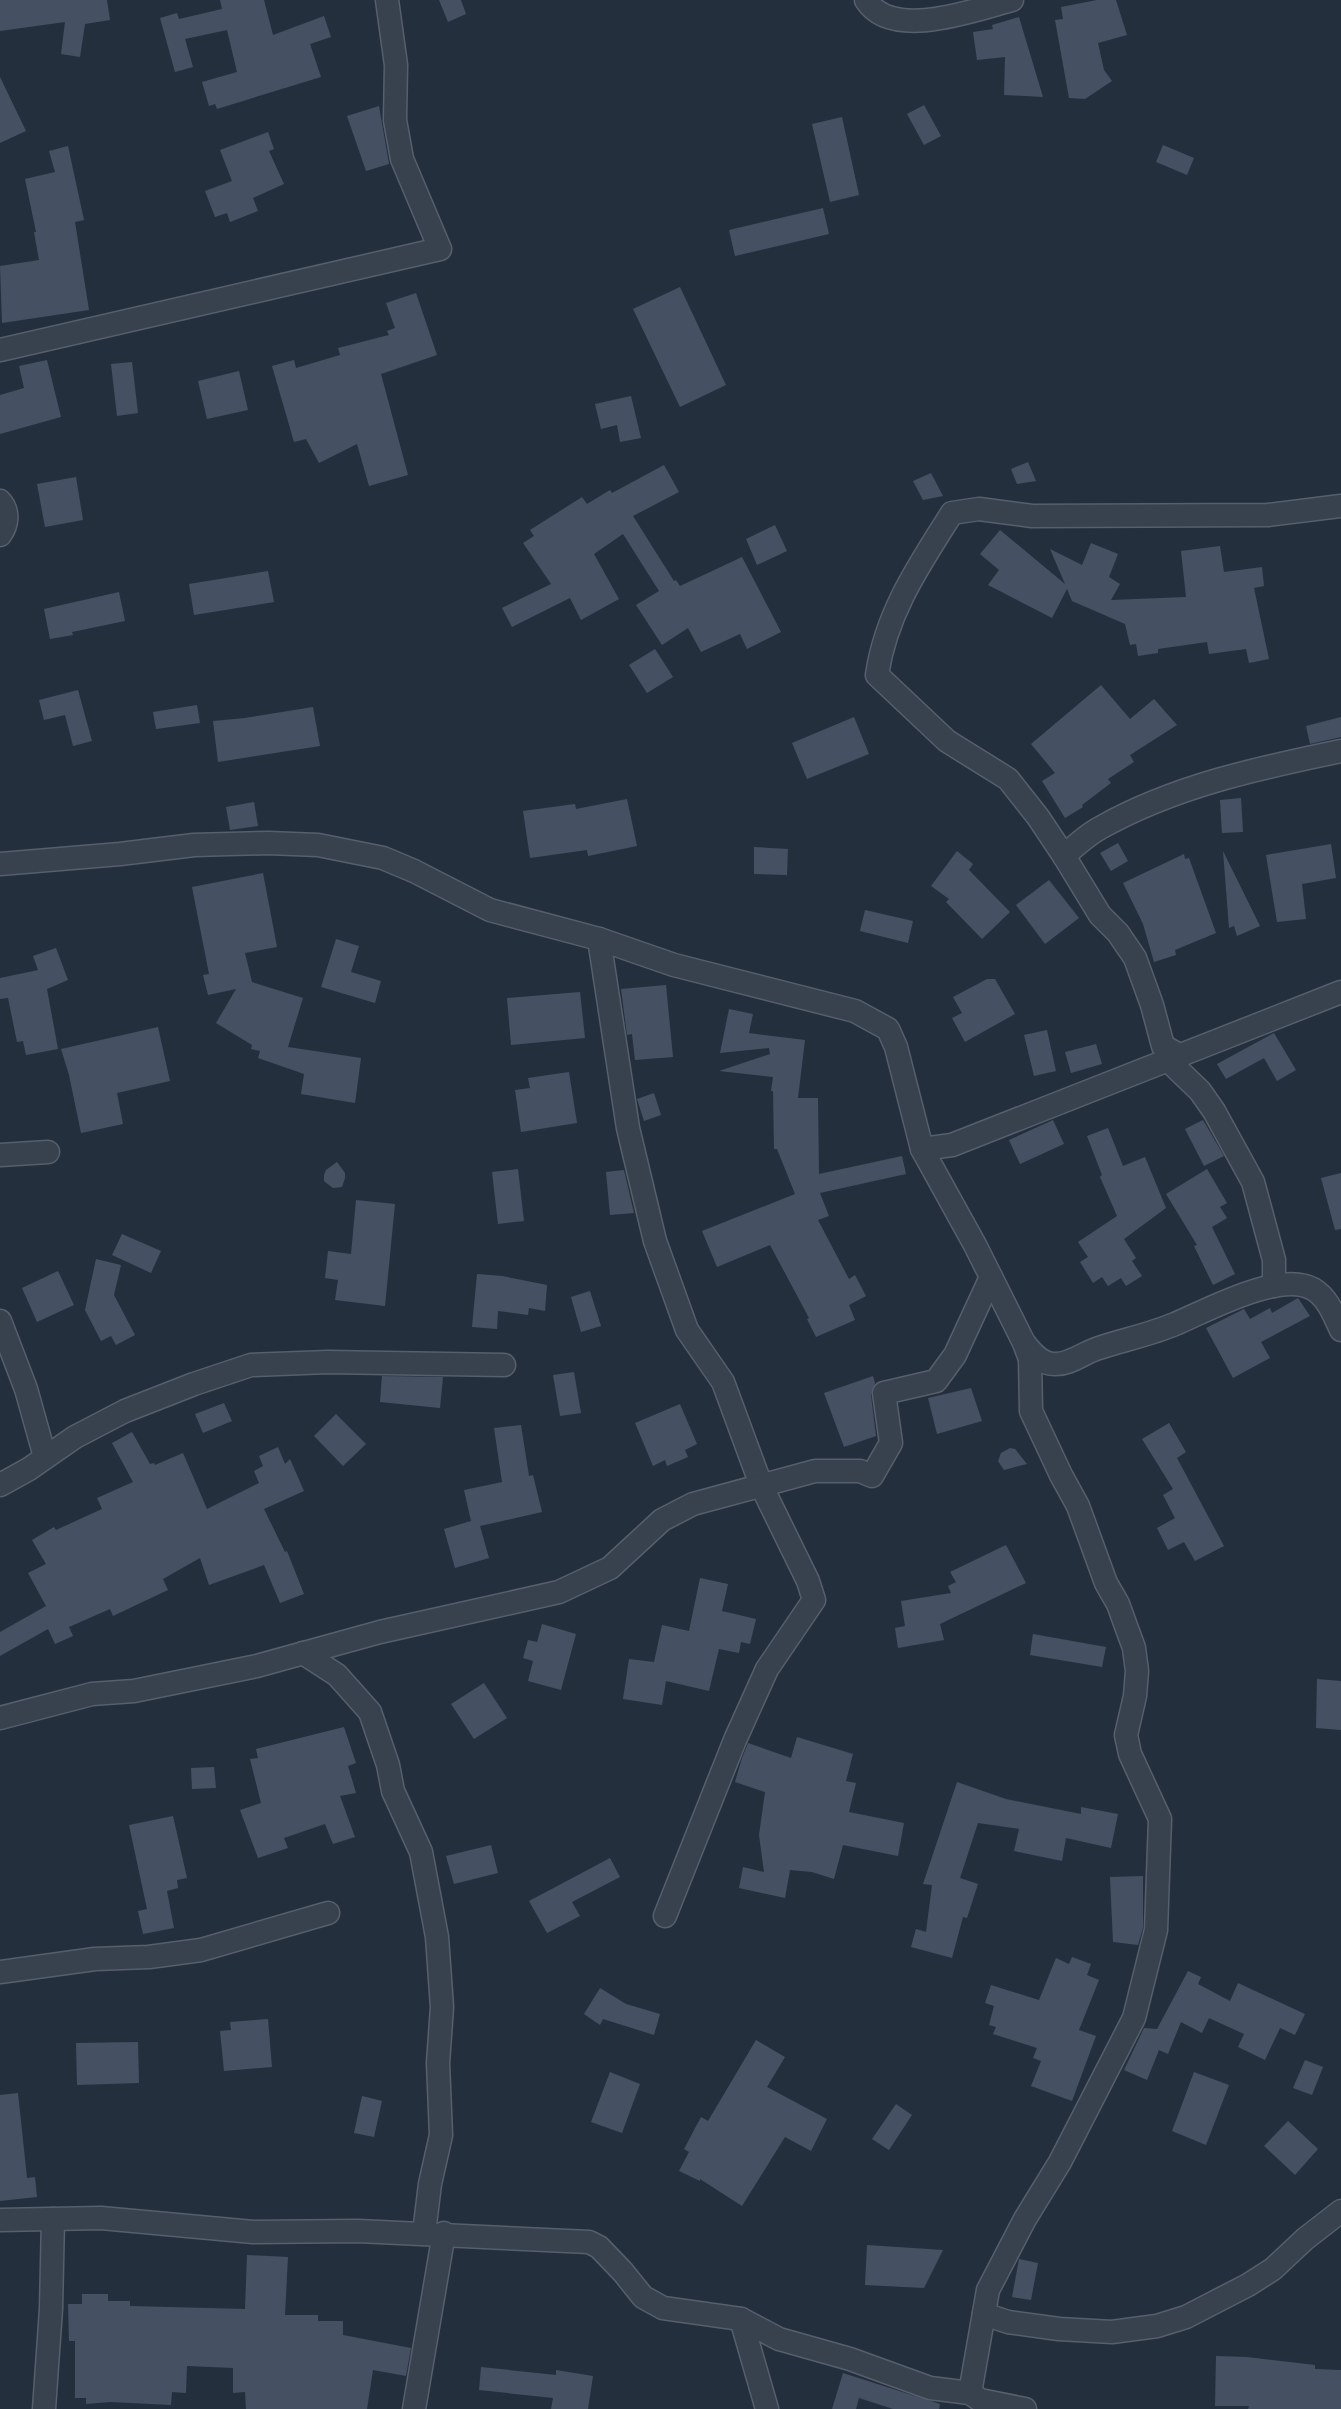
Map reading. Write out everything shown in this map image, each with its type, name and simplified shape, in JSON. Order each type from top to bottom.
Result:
[{"type":"street","points":[[0,350],[440,249],[402,159],[395,120],[396,65],[387,0]]},
{"type":"street","points":[[866,0],[872,9],[891,17],[927,20],[946,18],[1012,0]]},
{"type":"street","points":[[0,501],[6,510],[7,519],[0,535]]},
{"type":"street","points":[[1179,1055],[1163,1046],[1152,1005],[1135,958],[1118,933],[1100,915],[1038,817],[1008,779],[947,741],[877,675],[888,626],[917,568],[952,513],[979,509],[1032,516],[1268,515],[1341,506]]},
{"type":"street","points":[[1064,856],[1098,829],[1129,813],[1212,781],[1341,750]]},
{"type":"street","points":[[0,864],[194,845],[268,843],[318,845],[383,858],[490,910],[599,939],[674,965],[855,1011],[888,1029],[896,1047],[922,1149],[1024,1343],[1030,1359],[1031,1411],[1078,1506],[1106,1583],[1118,1604],[1134,1648],[1137,1671],[1135,1696],[1126,1735],[1130,1754],[1160,1819],[1156,1930],[1134,2018],[1060,2162],[1025,2219],[988,2290],[970,2393]]},
{"type":"street","points":[[599,939],[628,1128],[656,1241],[687,1330],[723,1382],[761,1485],[808,1581],[814,1600],[768,1669],[735,1740],[665,1916]]},
{"type":"street","points":[[922,1149],[952,1145],[1341,992]]},
{"type":"street","points":[[1179,1055],[1175,1067],[1200,1092],[1214,1111],[1253,1182],[1274,1260],[1274,1286]]},
{"type":"street","points":[[0,1155],[48,1152]]},
{"type":"street","points":[[0,1718],[92,1694],[134,1691],[257,1666],[342,1642],[559,1592],[610,1568],[662,1520],[693,1504],[815,1471],[860,1471],[872,1476],[891,1443],[884,1393],[936,1381],[955,1355],[991,1277]]},
{"type":"street","points":[[1024,1343],[1035,1357],[1051,1365],[1064,1364],[1095,1350],[1174,1325],[1212,1307],[1274,1286],[1303,1285],[1313,1289],[1331,1308],[1339,1322]]},
{"type":"street","points":[[0,1321],[26,1389],[45,1457]]},
{"type":"street","points":[[0,1485],[75,1437],[126,1411],[194,1384],[251,1365],[328,1362],[504,1365]]},
{"type":"street","points":[[337,1675],[342,1642]]},
{"type":"street","points":[[303,1653],[337,1675],[370,1712],[388,1766],[393,1791],[421,1852],[437,1937],[442,2007],[438,2063],[441,2135],[430,2184],[434,2233],[414,2409]]},
{"type":"street","points":[[0,1972],[95,1959],[149,1957],[201,1950],[328,1913]]},
{"type":"street","points":[[984,2314],[1008,2322],[1059,2329],[1112,2332],[1157,2326],[1186,2317],[1248,2285],[1273,2269],[1305,2239],[1341,2211]]},
{"type":"street","points":[[0,2220],[101,2218],[253,2232],[434,2233],[589,2242],[599,2247],[643,2297],[663,2308],[741,2319],[779,2339],[850,2359],[930,2388],[970,2393],[980,2400],[1025,2409]]},
{"type":"street","points":[[44,2409],[54,2219]]},
{"type":"street","points":[[741,2319],[766,2409]]},
{"type":"building","points":[[0,0],[107,0],[110,20],[85,24],[80,57],[61,54],[65,22],[0,31]]},
{"type":"building","points":[[220,0],[264,0],[273,35],[324,16],[331,37],[310,44],[321,77],[217,109],[215,104],[209,106],[202,82],[237,72],[227,30],[185,39],[193,67],[175,72],[160,18],[177,13],[179,19],[222,9]]},
{"type":"building","points":[[439,0],[461,0],[466,14],[448,22]]},
{"type":"building","points":[[1097,0],[1116,0],[1127,35],[1098,43],[1104,70],[1112,81],[1085,99],[1069,98],[1055,20],[1063,19],[1061,7]]},
{"type":"building","points":[[1019,17],[1043,97],[1004,95],[1005,57],[977,60],[973,32],[993,29],[992,25]]},
{"type":"building","points":[[0,77],[26,131],[0,143]]},
{"type":"building","points":[[924,105],[941,136],[924,145],[907,114]]},
{"type":"building","points":[[379,106],[389,164],[366,171],[347,116]]},
{"type":"building","points":[[842,117],[859,195],[830,202],[812,124]]},
{"type":"building","points":[[268,132],[274,149],[269,151],[284,184],[253,198],[258,211],[230,222],[227,213],[215,217],[205,191],[232,181],[220,150]]},
{"type":"building","points":[[1163,145],[1194,158],[1187,175],[1156,162]]},
{"type":"building","points":[[68,146],[84,220],[75,222],[89,310],[2,323],[0,266],[39,260],[34,232],[36,232],[25,179],[55,172],[49,151]]},
{"type":"building","points":[[823,208],[829,234],[735,256],[729,230]]},
{"type":"building","points":[[680,287],[726,385],[680,407],[633,309]]},
{"type":"building","points":[[416,293],[437,355],[381,374],[408,475],[369,486],[357,444],[319,463],[306,439],[294,442],[272,366],[294,360],[296,368],[340,355],[338,348],[389,335],[387,331],[395,328],[386,303]]},
{"type":"building","points":[[47,360],[61,417],[0,434],[0,395],[24,388],[19,366]]},
{"type":"building","points":[[132,362],[138,413],[117,416],[111,364]]},
{"type":"building","points":[[239,371],[248,410],[207,419],[198,381]]},
{"type":"building","points":[[631,396],[641,438],[620,442],[617,425],[601,429],[595,404]]},
{"type":"building","points":[[1028,462],[1036,481],[1017,484],[1011,469]]},
{"type":"building","points":[[664,465],[679,492],[633,516],[674,581],[676,580],[680,586],[742,557],[781,632],[747,649],[740,634],[701,652],[688,628],[662,645],[636,605],[659,591],[623,534],[594,554],[619,599],[581,620],[570,598],[512,627],[502,608],[551,584],[523,543],[534,536],[530,530],[582,497],[587,504],[610,490],[612,493]]},
{"type":"building","points":[[931,473],[943,496],[923,500],[913,481]]},
{"type":"building","points":[[76,477],[83,520],[45,527],[37,484]]},
{"type":"building","points":[[775,525],[787,551],[757,565],[746,539]]},
{"type":"building","points":[[1000,530],[1065,584],[1050,549],[1082,565],[1091,543],[1118,554],[1109,577],[1120,584],[1111,600],[1186,597],[1181,551],[1220,546],[1224,572],[1262,567],[1264,586],[1254,588],[1269,659],[1249,663],[1246,649],[1209,654],[1207,642],[1158,649],[1158,653],[1138,656],[1136,644],[1130,645],[1125,624],[1072,601],[1067,589],[1052,618],[988,585],[999,570],[980,554]]},
{"type":"building","points":[[268,571],[274,602],[194,615],[189,584]]},
{"type":"building","points":[[119,592],[125,621],[50,639],[44,609]]},
{"type":"building","points":[[655,649],[673,677],[647,693],[629,665]]},
{"type":"building","points":[[1101,685],[1130,719],[1154,699],[1177,725],[1130,755],[1134,762],[1108,779],[1111,783],[1082,805],[1083,807],[1065,818],[1042,781],[1055,773],[1031,744]]},
{"type":"building","points":[[78,690],[92,741],[73,746],[65,715],[44,720],[39,700]]},
{"type":"building","points":[[197,705],[200,723],[156,729],[153,712]]},
{"type":"building","points":[[313,707],[320,746],[218,762],[213,721]]},
{"type":"building","points":[[854,717],[869,754],[807,779],[792,743]]},
{"type":"building","points":[[1341,717],[1341,737],[1310,744],[1306,726]]},
{"type":"building","points":[[1241,798],[1243,832],[1222,833],[1220,800]]},
{"type":"building","points":[[627,799],[637,846],[588,856],[587,850],[530,858],[523,811],[575,804],[576,809]]},
{"type":"building","points":[[254,802],[258,826],[230,830],[226,807]]},
{"type":"building","points":[[1118,843],[1128,861],[1111,871],[1100,853]]},
{"type":"building","points":[[1331,844],[1336,878],[1302,884],[1306,919],[1277,922],[1266,855]]},
{"type":"building","points":[[754,847],[788,849],[787,875],[754,874]]},
{"type":"building","points":[[957,851],[973,864],[969,870],[1010,912],[982,939],[946,902],[949,899],[931,886]]},
{"type":"building","points":[[1223,851],[1260,926],[1237,936],[1234,926],[1229,928]]},
{"type":"building","points":[[1184,854],[1185,859],[1189,858],[1216,933],[1175,950],[1176,955],[1154,962],[1143,924],[1123,883]]},
{"type":"building","points":[[263,873],[277,947],[245,953],[252,982],[303,998],[288,1047],[361,1058],[355,1103],[301,1094],[304,1074],[258,1058],[260,1051],[251,1049],[252,1045],[216,1023],[236,989],[208,995],[203,975],[209,974],[192,887]]},
{"type":"building","points":[[1049,880],[1079,918],[1045,944],[1016,905]]},
{"type":"building","points":[[865,910],[913,921],[908,943],[860,931]]},
{"type":"building","points":[[336,939],[359,946],[351,972],[381,981],[375,1003],[321,987]]},
{"type":"building","points":[[56,948],[68,980],[47,989],[58,1049],[26,1055],[23,1041],[17,1042],[8,998],[0,999],[0,978],[38,970],[33,956]]},
{"type":"building","points":[[987,979],[995,979],[1015,1014],[965,1042],[952,1018],[962,1013],[953,997]]},
{"type":"building","points":[[666,985],[673,1057],[635,1060],[632,1034],[627,1035],[621,989]]},
{"type":"building","points":[[580,992],[585,1038],[511,1045],[507,998]]},
{"type":"building","points":[[729,1009],[753,1014],[749,1033],[805,1040],[798,1098],[818,1098],[819,1174],[902,1156],[906,1174],[820,1193],[829,1216],[818,1220],[849,1279],[855,1275],[866,1296],[849,1305],[855,1320],[816,1337],[807,1319],[809,1318],[770,1245],[717,1267],[702,1231],[795,1194],[777,1149],[774,1149],[773,1091],[771,1091],[773,1077],[719,1071],[770,1054],[769,1048],[720,1053]]},
{"type":"building","points":[[158,1027],[170,1081],[117,1093],[123,1124],[81,1133],[61,1049]]},
{"type":"building","points":[[1047,1030],[1056,1071],[1034,1076],[1024,1035]]},
{"type":"building","points":[[1274,1033],[1296,1070],[1277,1081],[1264,1058],[1226,1079],[1217,1064]]},
{"type":"building","points":[[1096,1044],[1102,1064],[1071,1073],[1065,1052]]},
{"type":"building","points":[[569,1072],[577,1123],[521,1132],[515,1090],[530,1088],[528,1078]]},
{"type":"building","points":[[654,1093],[661,1115],[644,1121],[637,1099]]},
{"type":"building","points":[[1053,1120],[1064,1144],[1020,1164],[1009,1140]]},
{"type":"building","points":[[1203,1120],[1224,1156],[1204,1166],[1185,1129]]},
{"type":"building","points":[[1108,1128],[1123,1166],[1145,1157],[1166,1208],[1124,1239],[1136,1258],[1132,1261],[1142,1276],[1126,1286],[1121,1278],[1108,1286],[1102,1277],[1093,1283],[1080,1262],[1088,1257],[1078,1242],[1117,1216],[1100,1177],[1102,1175],[1087,1136]]},
{"type":"building","points":[[337,1162],[345,1173],[345,1178],[342,1187],[333,1188],[324,1181],[324,1175],[326,1170]]},
{"type":"building","points":[[518,1169],[524,1221],[498,1224],[492,1172]]},
{"type":"building","points":[[1207,1169],[1227,1203],[1220,1207],[1227,1218],[1212,1227],[1235,1274],[1213,1285],[1194,1246],[1197,1245],[1166,1194]]},
{"type":"building","points":[[624,1170],[634,1213],[610,1215],[606,1172]]},
{"type":"building","points":[[1341,1173],[1341,1229],[1335,1230],[1321,1178]]},
{"type":"building","points":[[356,1200],[395,1204],[385,1306],[335,1300],[338,1280],[325,1278],[328,1251],[351,1254]]},
{"type":"building","points":[[122,1234],[161,1251],[151,1273],[112,1255]]},
{"type":"building","points":[[96,1259],[121,1265],[114,1295],[135,1335],[116,1345],[111,1336],[101,1341],[85,1310]]},
{"type":"building","points":[[58,1271],[74,1305],[37,1322],[22,1288]]},
{"type":"building","points":[[477,1274],[502,1276],[547,1285],[545,1311],[529,1308],[528,1315],[498,1311],[497,1329],[472,1327]]},
{"type":"building","points":[[590,1291],[601,1326],[581,1332],[571,1297]]},
{"type":"building","points":[[1298,1298],[1310,1316],[1261,1342],[1270,1358],[1233,1378],[1206,1328],[1244,1309],[1250,1319],[1270,1308],[1272,1313]]},
{"type":"building","points":[[574,1372],[581,1413],[560,1416],[553,1375]]},
{"type":"building","points":[[382,1376],[443,1377],[440,1408],[380,1402]]},
{"type":"building","points":[[873,1376],[875,1383],[871,1395],[876,1436],[844,1447],[824,1393]]},
{"type":"building","points":[[971,1388],[982,1421],[937,1434],[928,1398]]},
{"type":"building","points":[[224,1403],[232,1421],[203,1433],[195,1414]]},
{"type":"building","points":[[680,1404],[697,1444],[685,1450],[688,1457],[667,1466],[665,1460],[653,1466],[635,1423]]},
{"type":"building","points":[[336,1414],[366,1444],[343,1466],[314,1436]]},
{"type":"building","points":[[1169,1423],[1186,1452],[1177,1458],[1224,1546],[1195,1561],[1184,1542],[1168,1550],[1157,1528],[1175,1518],[1163,1495],[1173,1489],[1142,1439]]},
{"type":"building","points":[[521,1425],[529,1476],[533,1475],[542,1512],[480,1526],[489,1558],[455,1568],[444,1529],[471,1521],[464,1490],[502,1482],[494,1428]]},
{"type":"building","points":[[132,1432],[150,1464],[155,1465],[183,1453],[207,1509],[259,1483],[254,1471],[263,1466],[259,1456],[278,1447],[285,1464],[290,1459],[304,1491],[264,1509],[285,1552],[287,1551],[304,1594],[280,1603],[264,1565],[209,1585],[200,1558],[163,1579],[168,1590],[113,1616],[110,1609],[69,1627],[73,1636],[55,1644],[48,1629],[0,1656],[0,1632],[46,1606],[28,1573],[46,1564],[32,1540],[54,1527],[56,1530],[102,1509],[97,1498],[133,1482],[112,1443]]},
{"type":"building","points":[[1010,1448],[1015,1449],[1027,1464],[1004,1470],[998,1461],[1001,1453]]},
{"type":"building","points":[[1006,1545],[1026,1583],[940,1624],[944,1640],[898,1648],[895,1628],[905,1626],[901,1601],[951,1593],[948,1586],[956,1582],[950,1572]]},
{"type":"building","points":[[700,1578],[728,1584],[722,1611],[756,1619],[750,1644],[741,1642],[739,1653],[719,1649],[709,1691],[666,1681],[662,1705],[623,1699],[629,1659],[654,1662],[662,1625],[689,1631]]},
{"type":"building","points":[[542,1624],[576,1634],[561,1690],[528,1681],[533,1661],[523,1658],[528,1640],[537,1642]]},
{"type":"building","points":[[1033,1634],[1106,1647],[1102,1667],[1030,1655]]},
{"type":"building","points":[[1317,1679],[1341,1681],[1341,1730],[1316,1728]]},
{"type":"building","points":[[484,1683],[507,1718],[474,1739],[451,1704]]},
{"type":"building","points":[[344,1727],[356,1763],[348,1766],[356,1793],[340,1796],[355,1837],[333,1844],[325,1824],[284,1838],[288,1848],[258,1858],[240,1810],[261,1803],[250,1759],[258,1758],[256,1749]]},
{"type":"building","points":[[797,1737],[853,1754],[846,1781],[856,1783],[849,1812],[904,1823],[898,1856],[843,1845],[834,1879],[812,1872],[790,1870],[785,1898],[739,1888],[743,1867],[764,1872],[759,1835],[765,1792],[735,1782],[742,1758],[748,1743],[791,1758]]},
{"type":"building","points":[[214,1767],[216,1788],[192,1789],[191,1768]]},
{"type":"building","points":[[957,1782],[1006,1799],[1081,1814],[1081,1807],[1118,1814],[1111,1848],[1066,1838],[1062,1861],[1014,1851],[1019,1829],[978,1823],[960,1878],[978,1884],[967,1918],[963,1917],[952,1958],[911,1947],[916,1929],[926,1932],[932,1885],[923,1884]]},
{"type":"building","points":[[173,1816],[187,1878],[177,1880],[178,1888],[167,1891],[174,1928],[143,1934],[138,1911],[147,1909],[129,1825]]},
{"type":"building","points":[[491,1845],[498,1873],[454,1884],[446,1856]]},
{"type":"building","points":[[610,1858],[620,1877],[572,1902],[580,1916],[547,1933],[529,1901]]},
{"type":"building","points":[[1143,1876],[1143,1928],[1138,1945],[1113,1942],[1110,1877]]},
{"type":"building","points":[[1072,1957],[1091,1964],[1087,1975],[1099,1980],[1079,2030],[1096,2036],[1072,2101],[1031,2086],[1041,2061],[1033,2058],[1037,2048],[993,2034],[996,2027],[989,2025],[994,2006],[985,2003],[991,1985],[1039,2000],[1056,1958],[1069,1964]]},
{"type":"building","points":[[1188,1971],[1201,1977],[1198,1984],[1230,2001],[1238,1983],[1305,2014],[1295,2035],[1280,2028],[1265,2060],[1238,2047],[1244,2034],[1209,2018],[1202,2033],[1181,2022],[1168,2054],[1159,2050],[1147,2080],[1124,2070],[1144,2028],[1157,2029]]},
{"type":"building","points":[[600,1988],[626,2004],[660,2014],[654,2035],[603,2019],[600,2025],[584,2014]]},
{"type":"building","points":[[268,2019],[272,2067],[224,2071],[220,2031],[231,2030],[230,2022]]},
{"type":"building","points":[[756,2040],[785,2057],[767,2087],[827,2119],[811,2151],[785,2137],[742,2206],[700,2179],[700,2181],[679,2171],[689,2152],[684,2149],[701,2117],[708,2121]]},
{"type":"building","points":[[138,2042],[139,2083],[77,2085],[76,2043]]},
{"type":"building","points":[[1305,2060],[1323,2067],[1312,2095],[1293,2088]]},
{"type":"building","points":[[610,2072],[640,2084],[622,2133],[591,2122]]},
{"type":"building","points":[[1194,2072],[1229,2085],[1206,2145],[1172,2131]]},
{"type":"building","points":[[18,2093],[27,2178],[35,2177],[37,2197],[0,2201],[0,2095]]},
{"type":"building","points":[[362,2096],[382,2101],[374,2137],[354,2133]]},
{"type":"building","points":[[896,2104],[912,2115],[889,2150],[872,2139]]},
{"type":"building","points":[[1288,2121],[1318,2149],[1295,2175],[1264,2146]]},
{"type":"building","points":[[867,2245],[943,2250],[924,2288],[865,2285]]},
{"type":"building","points":[[247,2255],[288,2257],[285,2315],[318,2315],[318,2321],[343,2321],[343,2335],[411,2348],[406,2376],[373,2370],[367,2409],[246,2409],[245,2392],[233,2393],[233,2368],[187,2366],[186,2393],[172,2392],[171,2405],[110,2402],[86,2404],[86,2398],[75,2398],[75,2341],[69,2341],[68,2304],[82,2304],[82,2294],[108,2294],[108,2301],[130,2301],[130,2306],[245,2309]]},
{"type":"building","points":[[1019,2259],[1038,2263],[1031,2300],[1012,2297]]},
{"type":"building","points":[[1216,2356],[1247,2357],[1315,2365],[1315,2369],[1341,2370],[1341,2409],[1248,2409],[1249,2406],[1215,2406]]},
{"type":"building","points":[[481,2367],[556,2375],[556,2370],[593,2376],[588,2409],[551,2409],[553,2398],[479,2390]]},
{"type":"building","points":[[843,2373],[940,2404],[939,2409],[893,2409],[859,2398],[856,2409],[832,2409]]}]
